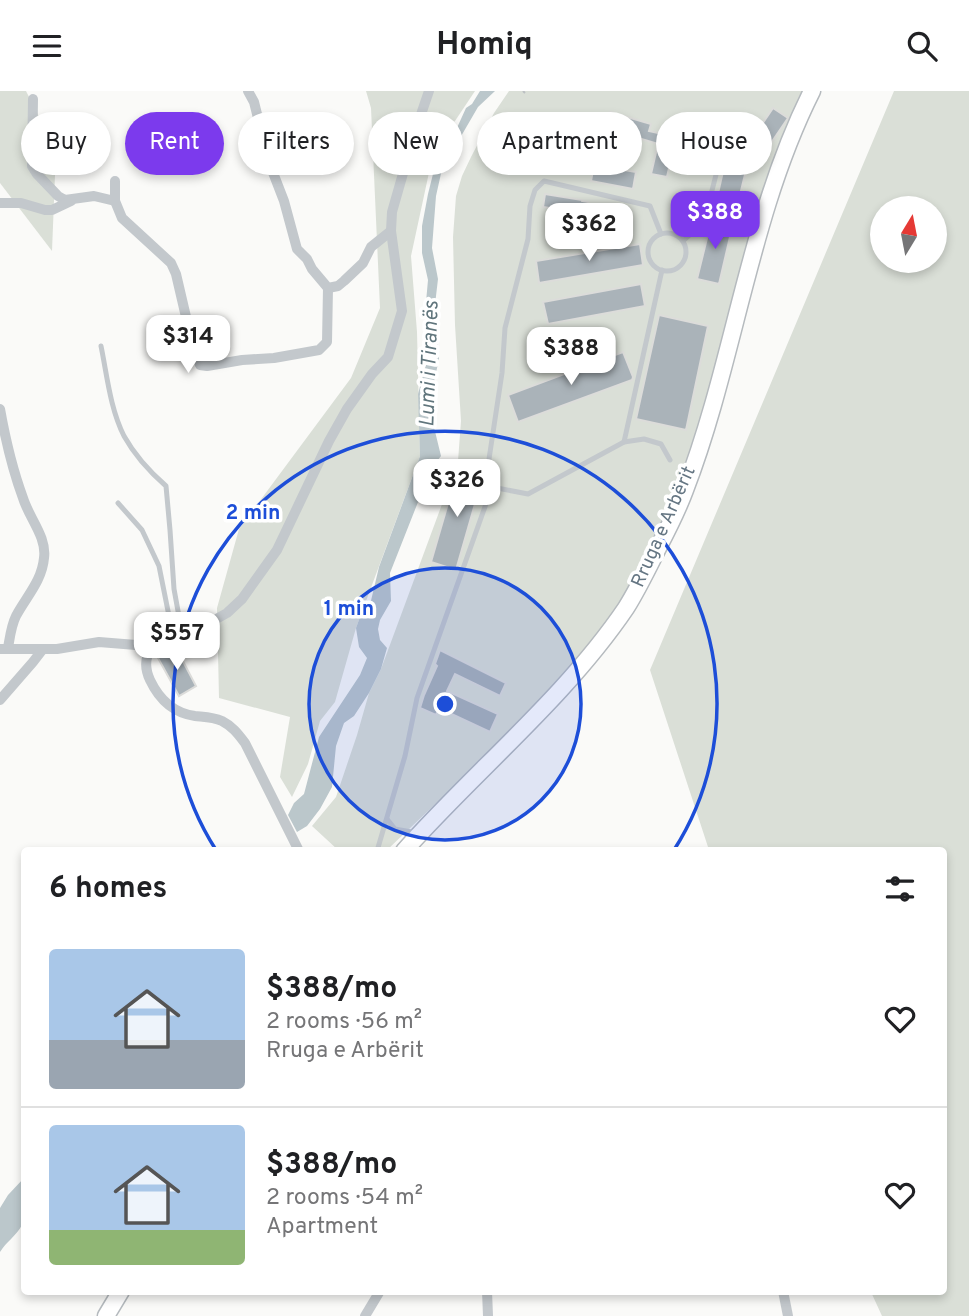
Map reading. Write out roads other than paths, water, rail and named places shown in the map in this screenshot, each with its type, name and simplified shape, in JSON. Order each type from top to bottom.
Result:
[{"type":"main road","name":"Rruga e Arbërit","points":[[407,847],[566,683],[627,607],[644,577],[685,491],[711,409],[766,211],[789,143],[812,91]]},
{"type":"main road","points":[[106,1316],[119,1295]]},
{"type":"street","points":[[115,181],[115,201],[122,218],[171,263],[200,365],[274,358],[319,350],[327,342],[328,288],[297,249],[284,201],[260,139],[254,102],[247,91]]},
{"type":"street","points":[[297,847],[237,731],[219,719],[183,713],[162,700],[148,675],[146,655],[151,649],[178,635],[227,613],[242,599],[277,550],[347,409],[388,357],[402,311],[391,212],[429,91]]},
{"type":"street","points":[[33,99],[32,166],[58,196],[65,200],[75,200]]},
{"type":"street","points":[[0,203],[21,203],[52,210],[85,197],[115,201]]},
{"type":"street","points":[[328,288],[338,286],[344,281],[363,263],[371,247],[391,231]]},
{"type":"street","points":[[0,408],[21,495],[41,536],[45,557],[42,571],[15,617],[4,648],[57,649],[99,642],[151,649]]},
{"type":"street","points":[[0,700],[43,649]]},
{"type":"street","points":[[365,1316],[378,1295]]},
{"type":"street","points":[[487,1295],[488,1316]]},
{"type":"street","points":[[784,1295],[788,1316]]},
{"type":"lane","points":[[683,241],[704,222],[716,175]]},
{"type":"lane","points":[[378,847],[405,756],[417,698],[492,487],[489,459],[502,373],[505,328],[528,239],[530,206],[535,190],[544,181],[650,206],[661,234]]},
{"type":"lane","points":[[661,234],[673,234],[683,241],[686,254],[680,266],[668,271],[652,264],[648,253],[651,241],[661,234]]},
{"type":"lane","points":[[624,442],[662,270]]},
{"type":"lane","points":[[101,346],[117,417],[125,437],[152,473],[166,486],[178,635]]},
{"type":"lane","points":[[492,487],[528,493],[624,442],[645,439],[661,444],[670,460]]},
{"type":"lane","points":[[118,503],[142,530],[159,566],[178,635]]},
{"type":"lane","points":[[387,819],[395,829],[419,833]]},
{"type":"water","points":[[480,91],[495,91],[478,107],[463,133],[463,115]]},
{"type":"water","name":"Lumi i Tiranës","points":[[433,175],[441,175],[436,196],[432,248],[438,279],[434,313],[439,359],[434,382],[432,419],[441,456],[434,465],[420,497],[390,573],[391,601],[378,629],[380,640],[387,648],[381,669],[354,716],[344,723],[336,746],[332,787],[307,826],[297,832],[288,815],[294,803],[304,794],[319,737],[360,675],[367,658],[359,647],[356,628],[360,617],[369,609],[379,567],[420,456],[418,394],[428,357],[425,313],[428,280],[422,253],[422,226]]},
{"type":"water","points":[[21,1181],[21,1226],[0,1252],[0,1208]]}]
